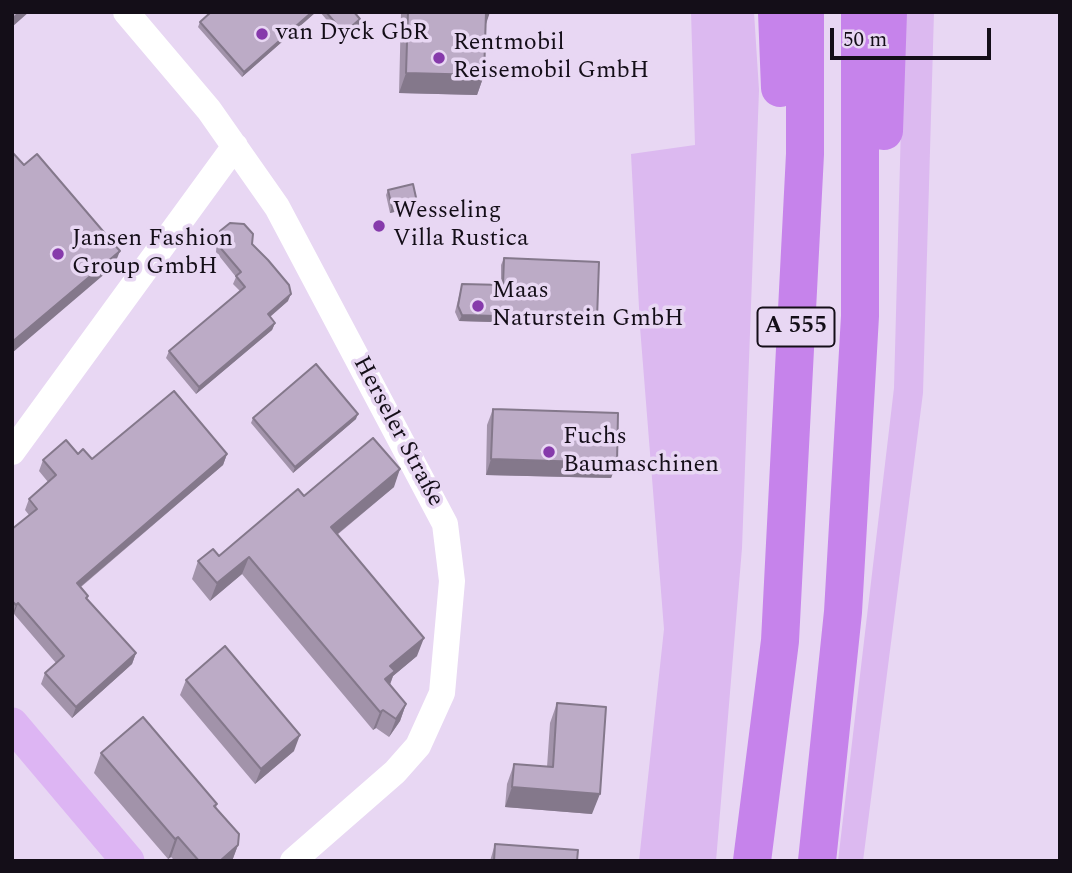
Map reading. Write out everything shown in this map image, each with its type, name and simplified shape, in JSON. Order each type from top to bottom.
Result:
[{"type":"highway","points":[[777,12],[781,101],[764,559],[780,641]]},
{"type":"highway","name":"A 555","points":[[752,861],[780,641],[805,154],[805,12]]},
{"type":"highway","name":"A 555","points":[[817,861],[843,612],[860,316],[860,12]]},
{"type":"highway","points":[[860,316],[880,192],[888,12]]},
{"type":"main road","points":[[12,724],[128,861]]},
{"type":"street","name":"Herseler Straße","points":[[126,12],[209,110],[276,207],[408,449],[445,524],[452,581],[442,693],[418,746],[395,772],[293,861]]},
{"type":"street","points":[[12,452],[235,146]]},
{"type":"shaded area","points":[[691,12],[754,12],[759,90],[742,548],[716,861],[639,861],[664,629],[640,327],[631,154],[695,145]]},
{"type":"shaded area","points":[[904,12],[934,12],[923,393],[863,861],[838,861],[894,388]]},
{"type":"building","points":[[211,12],[312,12],[244,72],[200,22]]},
{"type":"building","points":[[326,12],[354,12],[360,19],[344,33]]},
{"type":"building","name":"Rentmobil Reisemobil GmbH","points":[[408,12],[486,12],[484,75],[406,73]]},
{"type":"building","name":"Jansen Fashion Group GmbH","points":[[12,152],[24,165],[37,154],[120,251],[12,342]]},
{"type":"building","points":[[413,184],[417,202],[392,207],[388,190]]},
{"type":"building","points":[[230,223],[244,224],[253,234],[252,244],[289,285],[291,294],[268,314],[275,323],[199,387],[169,351],[245,287],[236,276],[241,272],[218,245],[220,231]]},
{"type":"building","points":[[504,258],[599,262],[597,319],[462,315],[458,306],[462,284],[503,285]]},
{"type":"building","points":[[316,364],[358,414],[295,467],[253,418]]},
{"type":"building","points":[[174,391],[227,454],[77,583],[88,596],[86,598],[136,653],[76,707],[45,673],[64,656],[18,603],[16,605],[12,601],[12,529],[37,509],[29,499],[56,475],[43,460],[66,440],[78,454],[83,449],[92,459]]},
{"type":"building","name":"Fuchs Baumaschinen","points":[[493,409],[618,413],[617,463],[491,459]]},
{"type":"building","points":[[373,438],[400,469],[331,527],[424,638],[390,666],[395,671],[385,679],[406,704],[396,719],[383,710],[380,712],[249,557],[217,583],[198,561],[213,549],[219,556],[298,489],[304,496]]},
{"type":"building","points":[[225,646],[300,735],[261,769],[186,680]]},
{"type":"building","points":[[557,703],[606,707],[600,794],[512,787],[514,764],[553,767]]},
{"type":"building","points":[[143,717],[239,834],[238,845],[220,861],[199,861],[178,837],[175,839],[101,753]]},
{"type":"building","points":[[495,844],[578,850],[577,861],[494,861]]},
{"type":"place","name":"van Dyck GbR","points":[[262,34]]},
{"type":"place","name":"Rentmobil Reisemobil GmbH","points":[[439,58]]},
{"type":"place","name":"Wesseling Villa Rustica","points":[[379,226]]},
{"type":"place","name":"Jansen Fashion Group GmbH","points":[[58,254]]},
{"type":"place","name":"Maas Naturstein GmbH","points":[[478,306]]},
{"type":"place","name":"Fuchs Baumaschinen","points":[[549,452]]}]
